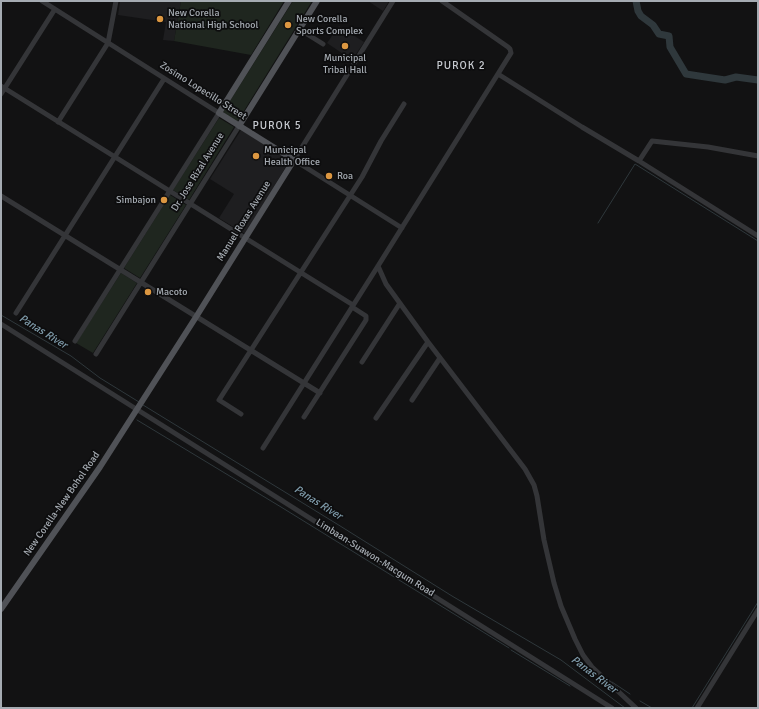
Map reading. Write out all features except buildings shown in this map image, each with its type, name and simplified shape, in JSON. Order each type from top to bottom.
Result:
[{"type":"main road","name":"Dr. Jose Rizal Avenue","points":[[218,113],[289,1]]},
{"type":"main road","name":"Dr. Jose Rizal Avenue","points":[[239,126],[317,1]]},
{"type":"main road","name":"Zosimo Lopecillo Street","points":[[218,113],[294,160]]},
{"type":"main road","name":"Manuel Roxas Avenue","points":[[138,408],[294,160]]},
{"type":"main road","name":"New Corella-New Bohol Road","points":[[1,609],[83,493],[138,408]]},
{"type":"street","name":"Zosimo Lopecillo Street","points":[[42,1],[218,113]]},
{"type":"street","points":[[58,122],[108,43],[116,1]]},
{"type":"street","name":"Manuel Roxas Avenue","points":[[294,160],[393,1]]},
{"type":"street","points":[[263,448],[510,56],[510,49],[442,1]]},
{"type":"street","points":[[1,94],[3,88],[54,9]]},
{"type":"street","points":[[299,29],[323,44]]},
{"type":"street","points":[[498,74],[758,236]]},
{"type":"street","points":[[16,313],[164,78]]},
{"type":"street","points":[[3,88],[301,272],[366,316],[366,320],[304,417]]},
{"type":"street","points":[[241,414],[219,400],[362,177],[387,130],[404,104]]},
{"type":"street","name":"Dr. Jose Rizal Avenue","points":[[75,341],[218,113]]},
{"type":"street","name":"Dr. Jose Rizal Avenue","points":[[96,354],[239,126]]},
{"type":"street","points":[[639,161],[652,141],[708,147],[758,156]]},
{"type":"street","name":"Zosimo Lopecillo Street","points":[[294,160],[402,228]]},
{"type":"street","points":[[1,196],[320,393]]},
{"type":"street","points":[[378,266],[386,284],[440,358],[525,469],[534,485],[537,496],[544,540],[554,583],[561,606],[575,639],[594,670],[636,708]]},
{"type":"street","points":[[362,362],[400,303]]},
{"type":"street","name":"Limbaan-Suawon-Macgum Road","points":[[1,324],[138,408],[612,708]]},
{"type":"street","points":[[376,418],[428,342]]},
{"type":"street","points":[[412,400],[440,358]]},
{"type":"street","points":[[697,708],[758,610]]},
{"type":"shaded area","name":"New Corella National High School","points":[[120,1],[181,1],[174,41],[163,40],[166,22],[118,15]]},
{"type":"shaded area","points":[[181,1],[284,1],[251,55],[174,41]]},
{"type":"shaded area","points":[[293,1],[312,1],[237,122],[223,112]]},
{"type":"shaded area","points":[[368,1],[389,1],[383,11]]},
{"type":"shaded area","points":[[339,26],[364,42],[352,60],[327,43]]},
{"type":"shaded area","points":[[219,118],[234,127],[189,200],[173,190]]},
{"type":"shaded area","points":[[241,130],[290,160],[245,234],[219,218],[234,194],[210,179]]},
{"type":"shaded area","points":[[170,195],[186,205],[140,278],[124,268]]},
{"type":"shaded area","points":[[121,273],[137,283],[93,353],[76,343]]},
{"type":"waterway","points":[[636,1],[638,11],[641,16],[653,25],[659,34],[669,36],[670,47],[686,74],[725,80],[736,77],[758,80]]},
{"type":"waterway","points":[[598,223],[635,164],[758,241]]},
{"type":"waterway","name":"Panas River","points":[[1,315],[71,356],[100,378],[139,402]]},
{"type":"waterway","name":"Panas River","points":[[143,405],[452,596],[561,660],[625,708]]},
{"type":"waterway","points":[[137,420],[509,648]]},
{"type":"waterway","points":[[692,708],[758,602]]},
{"type":"waterway","points":[[511,650],[570,686]]},
{"type":"waterway","points":[[612,682],[630,694]]},
{"type":"waterway","points":[[640,701],[652,708]]},
{"type":"place","name":"New Corella National High School","points":[[160,19]]},
{"type":"place","name":"New Corella Sports Complex","points":[[288,25]]},
{"type":"place","name":"Municipal Tribal Hall","points":[[345,46]]},
{"type":"place","name":"Municipal Health Office","points":[[256,156]]},
{"type":"place","name":"Roa","points":[[329,176]]},
{"type":"place","name":"Simbajon","points":[[164,200]]},
{"type":"place","name":"Macoto","points":[[148,292]]},
{"type":"district","name":"PUROK 2","points":[[461,66]]},
{"type":"district","name":"PUROK 5","points":[[277,126]]}]
